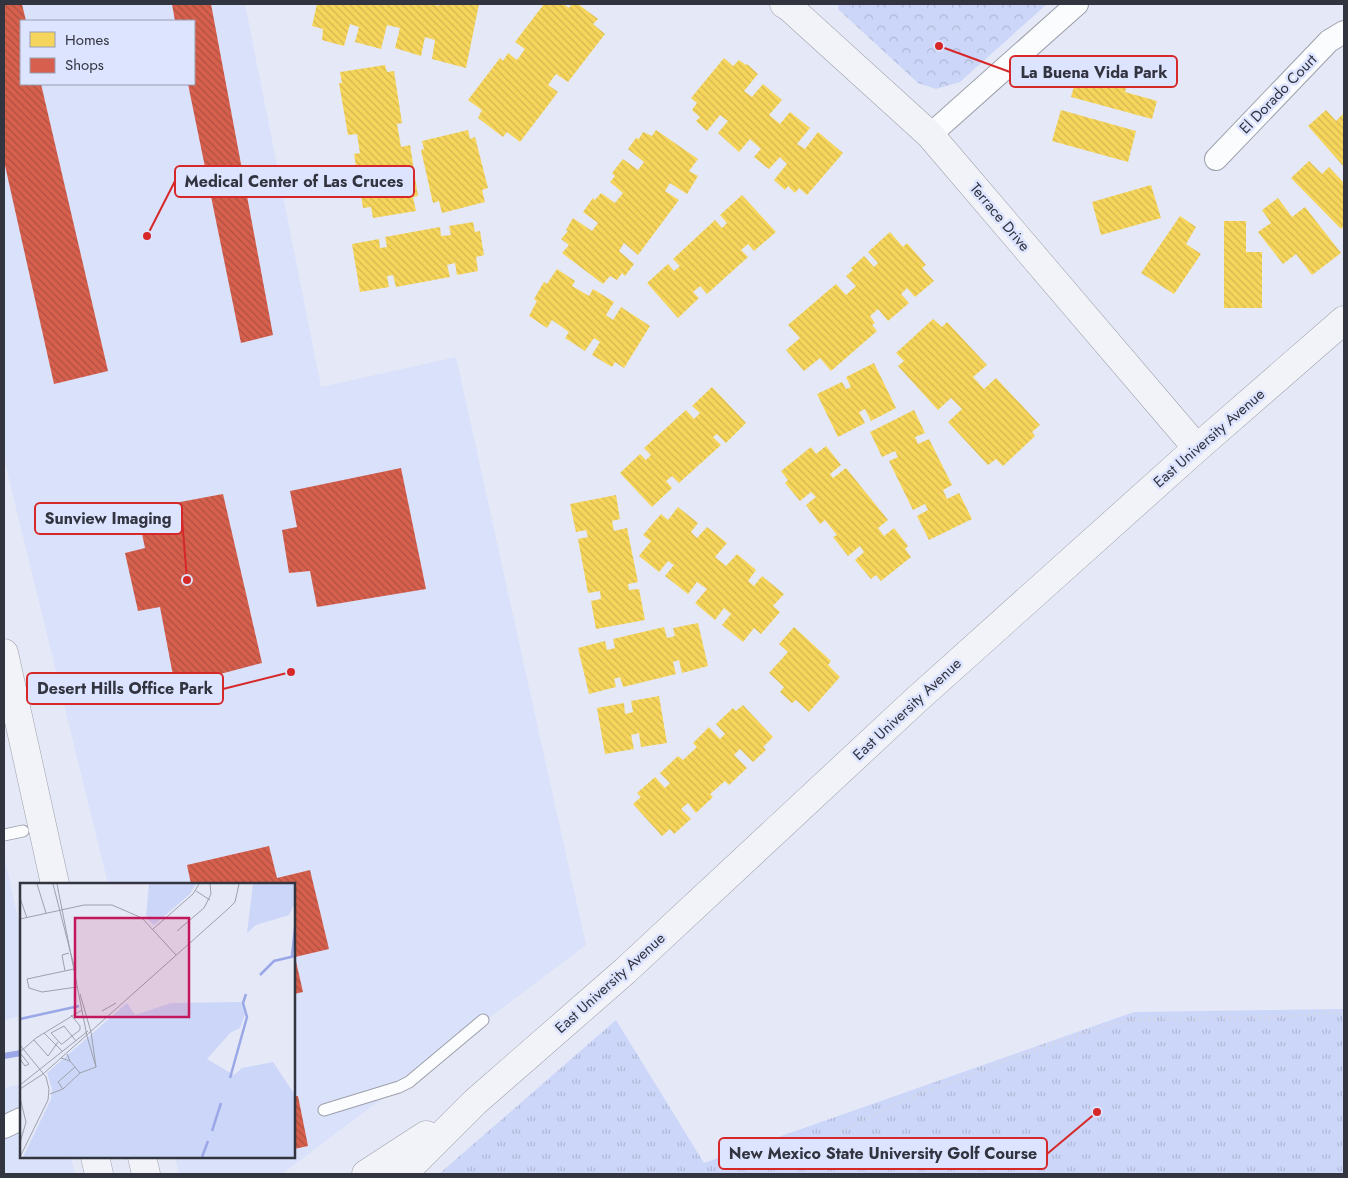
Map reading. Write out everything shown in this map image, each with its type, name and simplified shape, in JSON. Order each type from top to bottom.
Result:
[{"type":"main road","name":"Terrace Drive","points":[[784,4],[930,135],[1197,448]]},
{"type":"main road","name":"East University Avenue","points":[[403,1174],[475,1102],[625,972],[915,701],[1197,448],[1344,320]]},
{"type":"main road","points":[[4,653],[55,883]]},
{"type":"main road","name":"East University Avenue","points":[[366,1174],[475,1102]]},
{"type":"main road","points":[[95,1158],[99,1174]]},
{"type":"main road","points":[[142,1158],[146,1174]]},
{"type":"street","points":[[930,135],[1077,4]]},
{"type":"street","name":"El Dorado Court","points":[[1216,159],[1329,41],[1344,32]]},
{"type":"street","points":[[4,1127],[20,1119]]},
{"type":"lane","points":[[4,835],[23,830]]},
{"type":"lane","points":[[324,1110],[399,1087],[409,1082],[483,1020]]},
{"type":"path","points":[[792,1174],[825,1141],[907,1099],[1078,1034],[1115,1023],[1142,1019],[1268,1018],[1344,1012]]},
{"type":"shaded area","points":[[4,4],[245,4],[321,387],[456,357],[586,945],[282,1174],[179,1174],[175,1158],[295,1158],[295,883],[108,883],[4,459]]},
{"type":"shaded area","points":[[4,854],[20,928],[20,1016],[4,1020]]},
{"type":"shaded area","points":[[20,1084],[20,1158],[71,1158],[75,1174],[4,1174],[4,1088]]},
{"type":"green space","points":[[839,4],[1047,4],[960,82],[936,89],[918,83],[838,9]]},
{"type":"green space","points":[[1344,1009],[1344,1174],[439,1174],[616,1020],[704,1163],[1134,1012]]},
{"type":"building: Homes","points":[[317,4],[432,4],[439,6],[439,4],[479,4],[466,68],[432,59],[435,40],[425,37],[421,56],[395,48],[400,28],[387,25],[381,49],[355,42],[359,27],[350,24],[344,46],[322,40],[323,29],[312,26]]},
{"type":"building: Homes","points":[[544,4],[563,4],[569,8],[572,4],[578,4],[598,19],[593,24],[605,34],[568,82],[556,74],[548,85],[558,92],[520,142],[507,132],[503,137],[478,118],[482,110],[468,100],[500,58],[503,61],[508,53],[517,60],[525,49],[515,42]]},
{"type":"building: Homes","points":[[724,58],[733,66],[739,60],[747,64],[758,74],[744,91],[752,97],[763,84],[782,100],[769,115],[780,124],[790,112],[810,128],[797,144],[805,149],[818,132],[843,153],[807,195],[799,188],[795,193],[788,186],[785,190],[774,180],[787,164],[780,157],[769,169],[754,157],[761,149],[750,139],[739,152],[718,133],[728,121],[720,115],[707,131],[696,121],[700,117],[692,110],[697,103],[691,98]]},
{"type":"building: Homes","points":[[1081,61],[1130,74],[1125,92],[1157,101],[1152,119],[1071,97]]},
{"type":"building: Homes","points":[[385,65],[387,72],[394,71],[402,123],[397,124],[401,147],[410,145],[418,196],[413,197],[416,211],[373,218],[371,207],[363,208],[354,154],[360,153],[357,134],[348,135],[339,83],[342,83],[340,72]]},
{"type":"building: Homes","points":[[1061,110],[1136,131],[1128,162],[1052,141]]},
{"type":"building: Homes","points":[[1326,110],[1336,121],[1344,113],[1344,167],[1308,126]]},
{"type":"building: Homes","points":[[468,130],[470,139],[475,137],[488,188],[482,190],[485,202],[442,213],[439,201],[433,203],[421,150],[424,149],[422,141]]},
{"type":"building: Homes","points":[[656,130],[698,159],[689,171],[698,176],[687,194],[670,183],[665,191],[679,200],[638,255],[624,243],[619,251],[634,264],[625,276],[622,273],[617,280],[610,276],[603,284],[562,253],[569,245],[561,239],[568,231],[566,230],[573,218],[592,231],[598,223],[583,212],[593,198],[595,200],[601,193],[615,203],[623,193],[610,182],[615,176],[612,173],[623,159],[638,170],[644,162],[628,149],[636,138],[639,139],[643,132],[652,136]]},
{"type":"building: Homes","points":[[1309,161],[1322,174],[1329,167],[1344,183],[1344,226],[1341,229],[1291,178]]},
{"type":"building: Homes","points":[[1151,185],[1161,218],[1101,235],[1092,202]]},
{"type":"building: Homes","points":[[742,195],[776,232],[754,251],[748,244],[741,250],[748,257],[707,294],[700,286],[693,292],[699,298],[678,318],[647,283],[668,264],[674,271],[680,266],[673,259],[715,220],[722,228],[727,223],[720,215]]},
{"type":"building: Homes","points":[[1278,198],[1292,217],[1305,207],[1341,253],[1312,275],[1296,254],[1283,264],[1258,232],[1271,223],[1262,210]]},
{"type":"building: Homes","points":[[1180,216],[1196,227],[1186,244],[1201,254],[1174,294],[1141,273]]},
{"type":"building: Homes","points":[[1224,221],[1246,221],[1246,252],[1262,252],[1262,308],[1224,308]]},
{"type":"building: Homes","points":[[473,222],[475,232],[480,231],[484,255],[476,257],[478,271],[457,275],[455,263],[447,265],[450,277],[396,287],[393,275],[387,276],[389,287],[360,292],[352,244],[379,239],[380,248],[387,247],[385,237],[440,227],[441,236],[451,235],[449,226]]},
{"type":"building: Homes","points":[[890,232],[903,247],[907,243],[926,265],[922,268],[934,281],[915,297],[907,288],[901,294],[909,303],[888,321],[878,309],[870,316],[875,323],[872,325],[877,331],[831,371],[820,358],[804,371],[786,350],[800,338],[788,325],[836,284],[846,295],[856,286],[846,276],[853,270],[851,268],[864,256],[874,267],[878,263],[868,252]]},
{"type":"building: Homes","points":[[557,269],[575,281],[572,286],[589,296],[593,289],[614,302],[606,315],[613,320],[621,307],[650,326],[624,368],[615,362],[612,367],[592,355],[600,342],[594,338],[585,351],[565,338],[569,332],[552,320],[547,328],[529,316],[537,301],[534,299],[544,282],[547,284]]},
{"type":"building: Homes","points":[[933,319],[942,327],[947,322],[987,365],[973,377],[984,389],[996,378],[1040,425],[1032,432],[1035,436],[1003,466],[996,459],[988,465],[948,422],[962,409],[951,398],[938,410],[898,366],[904,361],[896,353]]},
{"type":"building: Homes","points":[[874,363],[896,408],[871,421],[865,409],[859,412],[865,423],[838,437],[817,394],[842,382],[846,389],[851,387],[846,377]]},
{"type":"building: Homes","points":[[712,387],[746,423],[726,443],[717,434],[713,437],[721,445],[679,483],[672,476],[666,481],[672,488],[652,507],[620,473],[640,454],[646,460],[651,455],[644,448],[686,410],[694,419],[700,413],[692,406]]},
{"type":"building: Homes","points":[[914,410],[925,433],[915,437],[918,444],[929,439],[952,485],[943,490],[947,499],[959,493],[972,519],[929,540],[917,516],[928,510],[925,504],[913,510],[889,461],[898,457],[895,451],[882,457],[870,432]]},
{"type":"building: Homes","points":[[826,446],[841,465],[830,474],[833,478],[846,468],[888,520],[878,528],[884,536],[894,528],[908,546],[905,549],[911,557],[881,581],[876,575],[871,579],[855,560],[864,552],[860,546],[848,556],[833,537],[837,535],[825,520],[820,524],[806,505],[816,497],[811,492],[800,501],[785,483],[788,480],[781,471],[811,447],[816,454]]},
{"type":"building: Homes","points":[[616,495],[620,519],[612,521],[614,531],[627,528],[638,582],[628,584],[629,590],[639,589],[645,620],[596,629],[591,601],[601,599],[600,591],[588,593],[578,539],[588,537],[586,530],[576,532],[570,504]]},
{"type":"building: Homes","points":[[678,507],[698,523],[691,532],[697,538],[707,527],[727,543],[715,557],[726,566],[737,554],[756,570],[748,581],[754,586],[762,576],[784,594],[773,606],[780,612],[761,634],[754,628],[743,642],[722,625],[731,614],[724,608],[715,620],[695,603],[707,589],[697,582],[688,594],[665,576],[674,565],[668,561],[659,572],[639,556],[651,541],[643,535],[661,514],[668,520]]},
{"type":"building: Homes","points":[[698,623],[708,666],[682,673],[679,660],[673,662],[676,674],[623,687],[620,677],[614,679],[616,687],[589,694],[578,648],[605,641],[607,650],[615,648],[613,639],[664,627],[667,638],[675,636],[673,628]]},
{"type":"building: Homes","points":[[794,627],[831,661],[828,665],[840,677],[809,712],[796,700],[792,703],[780,692],[784,687],[769,673],[788,652],[779,644]]},
{"type":"building: Homes","points":[[659,696],[667,743],[641,747],[639,733],[631,735],[634,749],[605,754],[597,708],[624,703],[625,714],[633,712],[631,701]]},
{"type":"building: Homes","points":[[743,705],[773,737],[763,747],[766,750],[753,762],[740,749],[734,755],[747,768],[729,785],[725,781],[710,794],[713,797],[696,813],[688,803],[681,809],[691,819],[674,834],[670,829],[662,836],[633,804],[641,797],[637,793],[655,777],[665,788],[670,783],[660,773],[678,756],[683,760],[697,747],[693,743],[709,727],[720,739],[725,734],[716,724],[733,708],[736,711]]},
{"type":"building: Shops","points":[[4,4],[22,4],[26,20],[20,20],[20,85],[41,85],[108,371],[54,384],[4,161]]},
{"type":"building: Shops","points":[[172,4],[211,4],[273,335],[241,343],[188,85],[195,85],[195,20],[175,20]]},
{"type":"building: Shops","points":[[401,468],[426,589],[317,607],[310,571],[289,573],[282,530],[297,527],[290,491]]},
{"type":"building: Shops","points":[[223,494],[262,663],[175,686],[160,607],[138,611],[125,553],[145,548],[137,510]]},
{"type":"building: Shops","points":[[269,846],[277,878],[310,870],[329,949],[295,957],[295,883],[191,883],[187,865]]},
{"type":"building: Shops","points":[[295,957],[303,992],[295,994]]},
{"type":"building: Shops","points":[[295,1096],[298,1096],[308,1146],[295,1149]]},
{"type":"waterway","points":[[4,1056],[20,1053]]},
{"type":"place","name":"La Buena Vida Park","points":[[939,46]]},
{"type":"place","name":"Medical Center of Las Cruces","points":[[147,236]]},
{"type":"place","name":"Sunview Imaging","points":[[187,580]]},
{"type":"place","name":"Desert Hills Office Park","points":[[291,672]]},
{"type":"place","name":"New Mexico State University Golf Course","points":[[1097,1112]]}]
